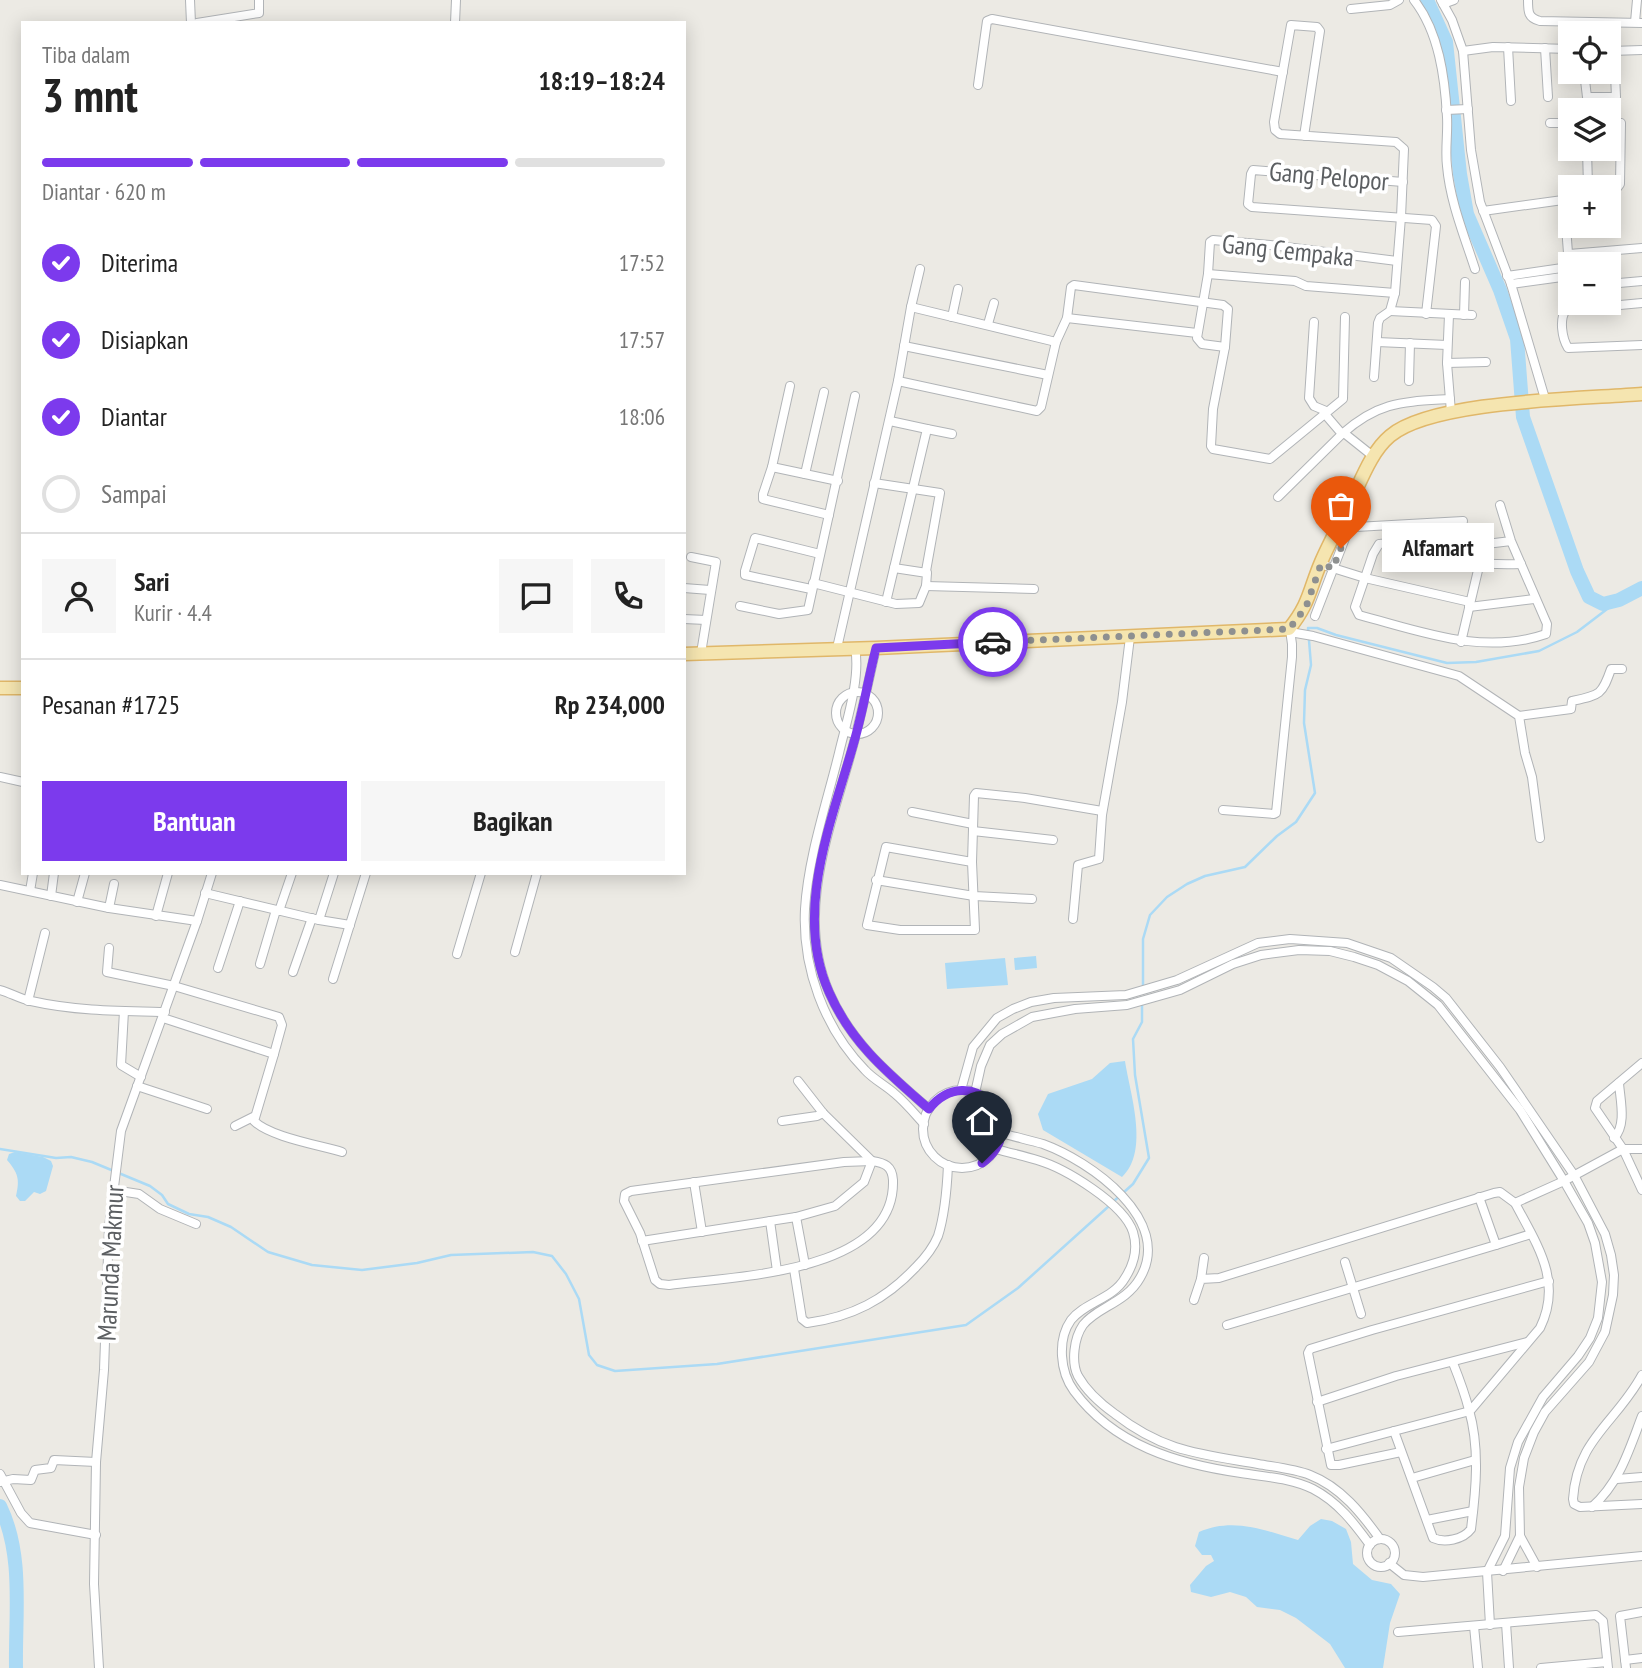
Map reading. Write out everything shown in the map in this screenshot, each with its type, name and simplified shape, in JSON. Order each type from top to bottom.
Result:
[{"type":"main road","points":[[686,654],[1290,631],[1327,566],[1374,457],[1392,435],[1451,405],[1511,404],[1642,394]]},
{"type":"main road","points":[[0,688],[21,688]]},
{"type":"street","points":[[190,0],[191,21]]},
{"type":"street","points":[[210,21],[259,13],[259,0]]},
{"type":"street","points":[[455,21],[456,0]]},
{"type":"street","points":[[1351,9],[1390,5],[1399,0]]},
{"type":"street","points":[[1414,0],[1423,13],[1434,40],[1442,72],[1447,110],[1446,165],[1450,189],[1475,269]]},
{"type":"street","points":[[1454,0],[1442,2],[1452,20],[1463,51],[1465,109],[1482,211],[1509,280],[1543,402]]},
{"type":"street","points":[[1528,0],[1528,14],[1540,21],[1639,22],[1637,0]]},
{"type":"street","points":[[978,85],[987,21],[992,19],[1283,72]]},
{"type":"street","points":[[1304,136],[1320,29],[1291,25],[1274,122],[1275,130],[1280,134],[1304,136],[1396,142],[1404,149],[1395,293],[1390,311],[1380,318],[1374,377]]},
{"type":"street","points":[[1463,51],[1508,47],[1558,49]]},
{"type":"street","points":[[1508,47],[1511,101]]},
{"type":"street","points":[[1545,48],[1548,97]]},
{"type":"street","points":[[1621,51],[1642,50]]},
{"type":"street","points":[[1585,84],[1587,97],[1616,97],[1615,84]]},
{"type":"street","points":[[1447,110],[1465,109]]},
{"type":"street","points":[[1550,123],[1558,123]]},
{"type":"street","name":"Gang Pelopor","points":[[1401,217],[1252,208],[1248,201],[1251,172],[1255,170],[1403,182]]},
{"type":"street","points":[[1482,211],[1558,200]]},
{"type":"street","points":[[1401,217],[1432,220],[1436,226],[1426,314]]},
{"type":"street","name":"Gang Cempaka","points":[[1208,274],[1210,242],[1217,240],[1397,261]]},
{"type":"street","points":[[1595,252],[1642,248]]},
{"type":"street","points":[[837,648],[890,421],[920,269]]},
{"type":"street","points":[[1225,347],[1202,344],[1197,333],[1208,274],[1395,293]]},
{"type":"street","points":[[1509,280],[1558,276]]},
{"type":"street","points":[[1621,283],[1642,281]]},
{"type":"street","points":[[1390,311],[1468,315],[1465,282]]},
{"type":"street","points":[[898,381],[1034,411],[1041,407],[1056,342],[1068,318],[1071,287],[1077,284],[1227,306],[1225,347],[1210,441],[1213,449],[1271,458],[1343,399],[1345,317]]},
{"type":"street","points":[[952,317],[958,289]]},
{"type":"street","points":[[988,324],[994,303]]},
{"type":"street","points":[[1621,304],[1642,303]]},
{"type":"street","points":[[911,307],[1056,342]]},
{"type":"street","points":[[1278,497],[1368,413],[1393,404],[1451,405],[1447,363],[1449,315]]},
{"type":"street","points":[[1562,315],[1564,340],[1568,348],[1642,345]]},
{"type":"street","points":[[1068,318],[1197,333]]},
{"type":"street","points":[[1314,322],[1309,398],[1343,434],[1374,457]]},
{"type":"street","points":[[1377,342],[1447,345]]},
{"type":"street","points":[[1409,381],[1410,343]]},
{"type":"street","points":[[904,346],[1048,375]]},
{"type":"street","points":[[1447,363],[1486,362]]},
{"type":"street","points":[[790,386],[763,499],[830,515]]},
{"type":"street","points":[[805,474],[824,392]]},
{"type":"street","points":[[740,606],[779,614],[805,612],[809,607],[855,396]]},
{"type":"street","points":[[890,421],[952,434]]},
{"type":"street","points":[[886,602],[927,429]]},
{"type":"street","points":[[772,467],[838,481]]},
{"type":"street","points":[[820,554],[755,538],[744,571],[746,575],[850,592],[886,602],[917,605],[921,600],[928,575],[926,571],[939,492],[874,483]]},
{"type":"street","points":[[1500,505],[1511,541],[1521,564],[1534,599],[1547,624],[1546,634],[1499,642],[1461,642],[1359,615],[1354,607],[1379,544],[1416,548],[1441,557],[1480,565],[1521,564]]},
{"type":"street","points":[[1344,528],[1463,521]]},
{"type":"street","points":[[1416,548],[1511,541]]},
{"type":"street","points":[[1461,642],[1484,545]]},
{"type":"street","points":[[691,557],[715,560],[701,653]]},
{"type":"street","points":[[1315,616],[1327,566],[1470,605],[1534,599]]},
{"type":"street","points":[[894,568],[926,571]]},
{"type":"street","points":[[926,586],[1034,589]]},
{"type":"street","points":[[686,588],[710,590]]},
{"type":"street","points":[[686,619],[706,620]]},
{"type":"street","points":[[1223,810],[1276,813],[1292,657],[1290,631],[1459,676],[1519,716],[1571,709],[1572,701],[1597,696],[1606,684],[1611,669],[1622,668]]},
{"type":"street","points":[[1073,919],[1078,865],[1099,859],[1102,811],[1122,702],[1130,637]]},
{"type":"street","points":[[855,648],[852,692],[812,864],[805,907],[806,940],[818,995],[828,1019],[865,1070],[896,1094],[924,1124]]},
{"type":"street","points":[[876,648],[821,862],[814,907],[815,936],[828,991],[856,1038],[874,1060],[929,1109]]},
{"type":"street","points":[[844,730],[856,734],[868,731],[878,717],[877,705],[866,694],[852,692]]},
{"type":"street","points":[[1519,716],[1532,777],[1540,838]]},
{"type":"street","points":[[0,777],[21,782]]},
{"type":"street","points":[[972,862],[886,847],[866,924],[900,930],[974,931],[973,827],[974,796],[978,792],[1025,797],[1102,811]]},
{"type":"street","points":[[912,812],[973,827],[1053,839]]},
{"type":"street","points":[[30,891],[33,875]]},
{"type":"street","points":[[51,896],[54,875]]},
{"type":"street","points":[[77,902],[84,875]]},
{"type":"street","points":[[156,916],[167,875]]},
{"type":"street","name":"Marunda Makmur","points":[[99,1668],[93,1584],[96,1462],[104,1370],[109,1227],[122,1125],[164,1015],[211,875]]},
{"type":"street","points":[[260,964],[291,875]]},
{"type":"street","points":[[293,972],[333,875]]},
{"type":"street","points":[[333,979],[365,875]]},
{"type":"street","points":[[457,954],[480,875]]},
{"type":"street","points":[[514,952],[536,875]]},
{"type":"street","points":[[876,880],[974,897],[1031,899]]},
{"type":"street","points":[[109,908],[114,884]]},
{"type":"street","points":[[0,885],[109,908],[197,921]]},
{"type":"street","points":[[205,893],[350,925]]},
{"type":"street","points":[[218,968],[240,901]]},
{"type":"street","points":[[28,1001],[45,933]]},
{"type":"street","points":[[961,1090],[973,1047],[985,1030],[1005,1013],[1031,1002],[1126,995],[1177,980],[1258,943],[1290,939],[1347,943],[1391,958],[1446,998],[1500,1067],[1574,1175],[1605,1234],[1614,1275],[1613,1295],[1605,1332],[1597,1351],[1559,1395],[1534,1432],[1524,1458],[1519,1487],[1520,1535],[1503,1571]]},
{"type":"street","points":[[109,948],[107,972],[174,986],[279,1017],[282,1025],[253,1117],[235,1126]]},
{"type":"street","points":[[975,1093],[981,1066],[990,1045],[1017,1024],[1049,1013],[1127,1005],[1180,990],[1233,964],[1261,955],[1286,951],[1331,951],[1378,965],[1408,981],[1438,1005],[1520,1111],[1564,1181],[1588,1223],[1595,1243],[1602,1282],[1598,1318],[1590,1338],[1543,1397],[1518,1442],[1510,1468],[1505,1536],[1488,1572],[1490,1625]]},
{"type":"street","points":[[0,990],[28,1001],[85,1009],[164,1015],[274,1054]]},
{"type":"street","points":[[124,1011],[121,1065],[141,1077]]},
{"type":"street","points":[[1642,1063],[1597,1101],[1595,1108],[1623,1149],[1642,1189]]},
{"type":"street","points":[[798,1081],[823,1113],[872,1161]]},
{"type":"street","points":[[1615,1138],[1621,1125],[1619,1083]]},
{"type":"street","points":[[137,1086],[207,1109]]},
{"type":"street","points":[[961,1090],[986,1098],[993,1105],[1001,1123],[1002,1133],[989,1158],[974,1167],[956,1168],[940,1161],[929,1149],[923,1132],[924,1124],[929,1109],[942,1096],[961,1090]]},
{"type":"street","points":[[782,1121],[823,1113]]},
{"type":"street","points":[[253,1117],[256,1123],[268,1130],[342,1152]]},
{"type":"street","points":[[1002,1133],[1045,1145],[1083,1165],[1129,1202],[1139,1216],[1146,1235],[1147,1256],[1140,1278],[1124,1297],[1090,1319],[1078,1336],[1074,1363],[1078,1376],[1098,1402],[1151,1439],[1173,1448],[1310,1475],[1357,1508],[1380,1539],[1390,1543],[1394,1557],[1382,1567],[1371,1563],[1367,1552],[1370,1545],[1380,1539]]},
{"type":"street","points":[[996,1149],[1040,1160],[1072,1177],[1120,1212],[1133,1232],[1136,1251],[1125,1279],[1104,1298],[1072,1319],[1068,1328],[1062,1352],[1064,1370],[1067,1380],[1081,1400],[1110,1428],[1161,1455],[1192,1464],[1273,1478],[1312,1489],[1330,1500],[1350,1518],[1370,1545]]},
{"type":"street","points":[[1515,1203],[1564,1181],[1623,1149],[1642,1149]]},
{"type":"street","points":[[642,1241],[770,1222],[835,1206],[864,1182],[872,1161]]},
{"type":"street","points":[[872,1161],[885,1163],[893,1177],[892,1193],[878,1226],[855,1246],[794,1269],[660,1284],[655,1280],[642,1241],[624,1201],[625,1194],[631,1191],[844,1162],[872,1161]]},
{"type":"street","points":[[794,1269],[802,1319],[807,1323],[843,1315],[871,1304],[897,1288],[928,1254],[937,1236],[948,1166]]},
{"type":"street","points":[[694,1182],[702,1232]]},
{"type":"street","points":[[113,1189],[139,1194],[160,1209],[196,1224]]},
{"type":"street","points":[[1201,1279],[1219,1278],[1479,1197],[1500,1192],[1515,1203],[1542,1257],[1549,1281],[1547,1313],[1540,1328],[1469,1411],[1326,1449]]},
{"type":"street","points":[[1479,1197],[1496,1245]]},
{"type":"street","points":[[796,1217],[805,1265]]},
{"type":"street","points":[[770,1222],[777,1271]]},
{"type":"street","points":[[1227,1325],[1531,1234]]},
{"type":"street","points":[[1194,1300],[1204,1258]]},
{"type":"street","points":[[1345,1262],[1361,1314]]},
{"type":"street","points":[[1401,1452],[1333,1466],[1326,1449],[1308,1353],[1310,1349],[1372,1329],[1549,1281]]},
{"type":"street","points":[[1317,1402],[1396,1376],[1527,1342]]},
{"type":"street","points":[[1394,1431],[1434,1539],[1461,1538],[1471,1529],[1476,1486],[1475,1460],[1469,1411],[1453,1363]]},
{"type":"street","points":[[1642,1375],[1581,1457],[1573,1499],[1577,1507],[1642,1504]]},
{"type":"street","points":[[1591,1507],[1617,1479],[1633,1446],[1642,1416]]},
{"type":"street","points":[[1,1479],[31,1480],[34,1470],[51,1468],[53,1460],[96,1462]]},
{"type":"street","points":[[1412,1478],[1475,1460]]},
{"type":"street","points":[[1617,1479],[1642,1477]]},
{"type":"street","points":[[1,1479],[30,1523],[96,1535]]},
{"type":"street","points":[[1427,1520],[1473,1511]]},
{"type":"street","points":[[1520,1535],[1537,1567]]},
{"type":"street","points":[[1390,1563],[1404,1575],[1413,1577],[1503,1571],[1642,1556]]},
{"type":"street","points":[[1642,1612],[1620,1616],[1625,1664],[1642,1658]]},
{"type":"street","points":[[1398,1632],[1596,1615],[1603,1621],[1608,1665],[1541,1668]]},
{"type":"street","points":[[1506,1623],[1509,1668]]},
{"type":"street","points":[[1474,1626],[1478,1668]]},
{"type":"water","points":[[1036,956],[1037,968],[1015,970],[1014,958]]},
{"type":"water","points":[[1005,958],[1008,985],[947,989],[945,963]]},
{"type":"water","points":[[1125,1061],[1134,1105],[1137,1138],[1130,1166],[1122,1177],[1043,1130],[1038,1114],[1048,1094],[1092,1079],[1110,1063]]},
{"type":"water","points":[[15,1152],[43,1157],[51,1161],[53,1166],[46,1191],[40,1194],[34,1192],[25,1201],[20,1201],[16,1196],[17,1176],[7,1160],[9,1154]]},
{"type":"water","points":[[1321,1519],[1332,1521],[1346,1529],[1351,1542],[1353,1564],[1372,1580],[1391,1584],[1400,1594],[1390,1623],[1383,1668],[1345,1668],[1330,1644],[1296,1618],[1280,1610],[1257,1607],[1246,1597],[1230,1592],[1211,1597],[1191,1592],[1190,1585],[1206,1566],[1214,1561],[1211,1555],[1202,1555],[1195,1546],[1199,1532],[1236,1525],[1298,1540],[1310,1526]]},
{"type":"waterway","points":[[1427,0],[1446,42],[1460,174],[1467,214],[1500,290],[1517,339],[1523,417],[1577,571],[1589,597],[1603,604],[1619,600],[1642,588]]},
{"type":"waterway","points":[[1143,987],[1143,939],[1150,915],[1167,897],[1187,884],[1205,876],[1245,867],[1296,822],[1315,793],[1304,723],[1305,690],[1311,665],[1308,628],[1317,628],[1447,663],[1476,662],[1539,651],[1577,632],[1619,600]]},
{"type":"waterway","points":[[1114,1201],[1133,1184],[1149,1158],[1135,1075],[1133,1039],[1142,1022],[1142,1004]]},
{"type":"waterway","points":[[0,1149],[92,1162],[150,1186],[162,1195],[168,1204],[189,1214],[208,1217],[231,1227],[268,1252],[312,1265],[362,1270],[417,1263],[451,1255],[533,1252],[552,1256],[566,1274],[579,1299],[589,1355],[597,1365],[615,1371],[717,1364],[966,1325],[1018,1288],[1109,1206]]},
{"type":"waterway","points":[[0,1506],[8,1525],[15,1565],[16,1668]]},
{"type":"way so far","points":[[993,642],[1289,629],[1306,607],[1321,564],[1333,568],[1341,548]]},
{"type":"place","name":"Alfamart","points":[[1341,548]]},
{"type":"route","points":[[982,1163],[996,1149],[1002,1133],[1001,1123],[993,1105],[986,1098],[961,1090],[942,1096],[929,1109],[874,1060],[856,1038],[828,991],[819,962],[814,907],[821,862],[876,648],[993,642]]}]
